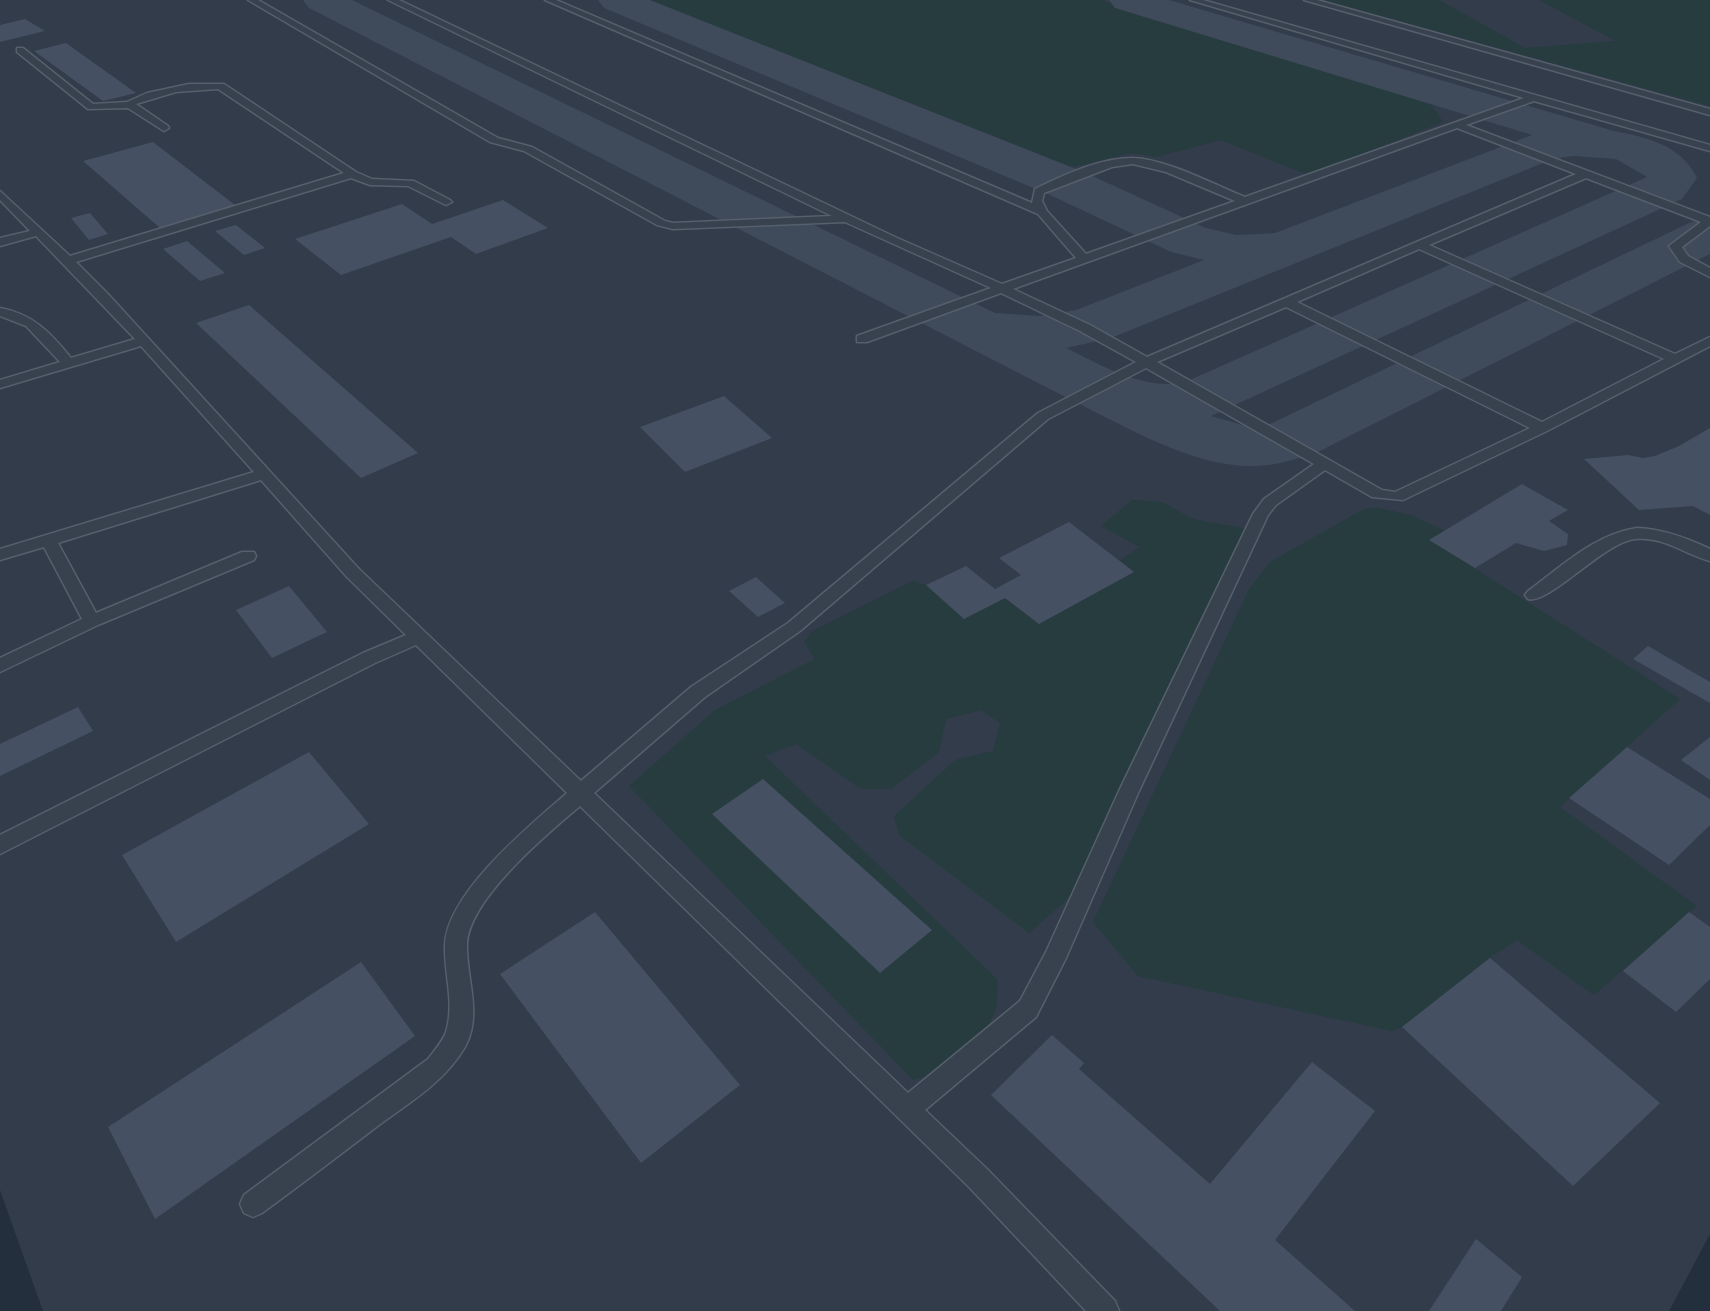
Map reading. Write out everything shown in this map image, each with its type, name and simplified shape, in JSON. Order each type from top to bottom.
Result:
[{"type":"lane","points":[[392,0],[848,219],[1085,328],[1378,494],[1397,497],[1407,495],[1710,341]]},
{"type":"lane","points":[[549,0],[810,110],[1042,212]]},
{"type":"lane","points":[[1194,0],[1710,148]]},
{"type":"lane","points":[[1308,0],[1710,112]]},
{"type":"lane","points":[[258,1],[494,140],[528,149],[660,223],[673,226],[848,219]]},
{"type":"lane","points":[[20,50],[91,107],[130,105],[189,87],[209,84],[221,86],[352,174],[370,182],[410,183],[446,202]]},
{"type":"lane","points":[[862,339],[1005,290],[1532,98]]},
{"type":"lane","points":[[130,105],[164,128]]},
{"type":"lane","points":[[1457,125],[1710,221]]},
{"type":"lane","points":[[1084,260],[1042,212],[1036,201],[1036,195],[1043,188],[1122,162],[1142,162],[1158,165],[1246,202]]},
{"type":"lane","points":[[67,261],[352,174]]},
{"type":"lane","points":[[253,1204],[437,1067],[457,1038],[462,1010],[456,943],[463,918],[490,879],[530,837],[582,795],[698,692],[794,627],[1043,416],[1146,362],[1586,174]]},
{"type":"lane","points":[[0,194],[143,341],[353,573],[979,1179],[1105,1311]]},
{"type":"lane","points":[[1710,221],[1675,246],[1684,259],[1710,273]]},
{"type":"lane","points":[[0,242],[39,232]]},
{"type":"lane","points":[[1419,245],[1675,359]]},
{"type":"lane","points":[[1287,302],[1542,428]]},
{"type":"lane","points":[[0,312],[14,313],[45,334],[68,363]]},
{"type":"lane","points":[[0,384],[143,341]]},
{"type":"lane","points":[[906,1109],[1028,1009],[1055,958],[1130,791],[1261,514],[1270,502],[1323,464]]},
{"type":"lane","points":[[0,555],[264,474]]},
{"type":"lane","points":[[1534,595],[1611,542],[1626,535],[1656,535],[1710,556]]},
{"type":"lane","points":[[48,540],[92,621]]},
{"type":"lane","points":[[0,666],[92,621],[248,556]]},
{"type":"lane","points":[[0,845],[369,658],[418,637]]},
{"type":"shaded area","points":[[0,0],[1710,0],[1710,1234],[1669,1311],[43,1311],[0,1190]]},
{"type":"green space","points":[[650,0],[1100,0],[1426,97],[1443,122],[1308,175],[1221,140],[1156,157],[1132,153],[1072,167]]},
{"type":"green space","points":[[1323,0],[1439,0],[1525,48],[1616,41],[1539,0],[1710,0],[1710,106]]},
{"type":"green space","points":[[1132,500],[1162,502],[1193,519],[1249,529],[1068,899],[1029,933],[899,835],[894,816],[955,760],[993,751],[1000,723],[981,710],[946,719],[939,752],[891,789],[861,789],[796,744],[765,756],[997,979],[995,1011],[982,1035],[950,1064],[913,1080],[629,786],[715,710],[815,659],[804,642],[812,631],[912,581],[926,585],[964,619],[1005,598],[1039,624],[1134,572],[1120,560],[1140,547],[1101,526]]},
{"type":"green space","points":[[1378,508],[1411,515],[1445,531],[1430,540],[1680,699],[1560,807],[1697,906],[1594,995],[1517,940],[1489,958],[1402,1027],[1392,1031],[1138,976],[1093,922],[1249,589],[1270,562],[1364,509]]},
{"type":"building","points":[[25,19],[45,31],[0,42],[0,25]]},
{"type":"building","points":[[66,43],[136,93],[103,101],[34,51]]},
{"type":"building","points":[[153,142],[235,205],[160,228],[83,161]]},
{"type":"building","points":[[503,200],[548,228],[476,254],[451,237],[341,275],[295,239],[402,204],[432,224]]},
{"type":"building","points":[[90,213],[108,234],[89,240],[71,218]]},
{"type":"building","points":[[236,225],[265,248],[244,255],[215,231]]},
{"type":"building","points":[[187,241],[225,273],[200,281],[163,249]]},
{"type":"building","points":[[249,305],[418,453],[361,478],[196,323]]},
{"type":"building","points":[[724,396],[772,438],[685,472],[640,427]]},
{"type":"building","points":[[1710,428],[1710,515],[1693,506],[1639,510],[1584,459],[1628,455],[1643,458],[1655,456],[1679,446]]},
{"type":"building","points":[[1522,484],[1568,510],[1549,521],[1568,534],[1567,545],[1544,551],[1516,543],[1475,568],[1429,540]]},
{"type":"building","points":[[1069,522],[1134,572],[1039,624],[1005,598],[964,619],[926,585],[966,566],[995,589],[1021,575],[999,558]]},
{"type":"building","points":[[756,577],[785,603],[758,617],[729,591]]},
{"type":"building","points":[[289,586],[327,632],[272,658],[236,610]]},
{"type":"building","points":[[1648,646],[1710,682],[1710,703],[1633,659]]},
{"type":"building","points":[[78,707],[93,731],[0,776],[0,744]]},
{"type":"building","points":[[1710,737],[1710,780],[1681,760]]},
{"type":"building","points":[[1627,747],[1710,799],[1710,825],[1669,865],[1569,798]]},
{"type":"building","points":[[309,752],[369,824],[176,942],[122,855]]},
{"type":"building","points":[[763,779],[932,930],[880,973],[712,814]]},
{"type":"building","points":[[595,912],[740,1085],[641,1163],[500,974]]},
{"type":"building","points":[[1689,912],[1710,927],[1710,979],[1676,1012],[1623,971]]},
{"type":"building","points":[[1490,958],[1660,1103],[1573,1186],[1402,1027]]},
{"type":"building","points":[[361,962],[415,1036],[155,1219],[108,1127]]},
{"type":"building","points":[[1052,1035],[1084,1063],[1079,1069],[1210,1184],[1312,1062],[1375,1111],[1275,1240],[1355,1311],[1220,1311],[991,1095]]},
{"type":"building","points":[[1476,1239],[1522,1277],[1501,1311],[1429,1311]]},
{"type":"taxiway","points":[[322,0],[1167,422],[1217,441],[1243,445],[1269,445],[1294,438],[1710,233]]},
{"type":"taxiway","points":[[617,0],[1068,184],[1190,241],[1236,251],[1282,249]]},
{"type":"taxiway","points":[[1128,0],[1596,139]]},
{"type":"taxiway","points":[[986,331],[1041,334],[1090,325],[1543,146],[1573,142],[1615,145]]},
{"type":"taxiway","points":[[1124,399],[1164,405],[1198,400],[1664,188],[1672,178],[1666,168],[1656,160],[1633,149]]}]
